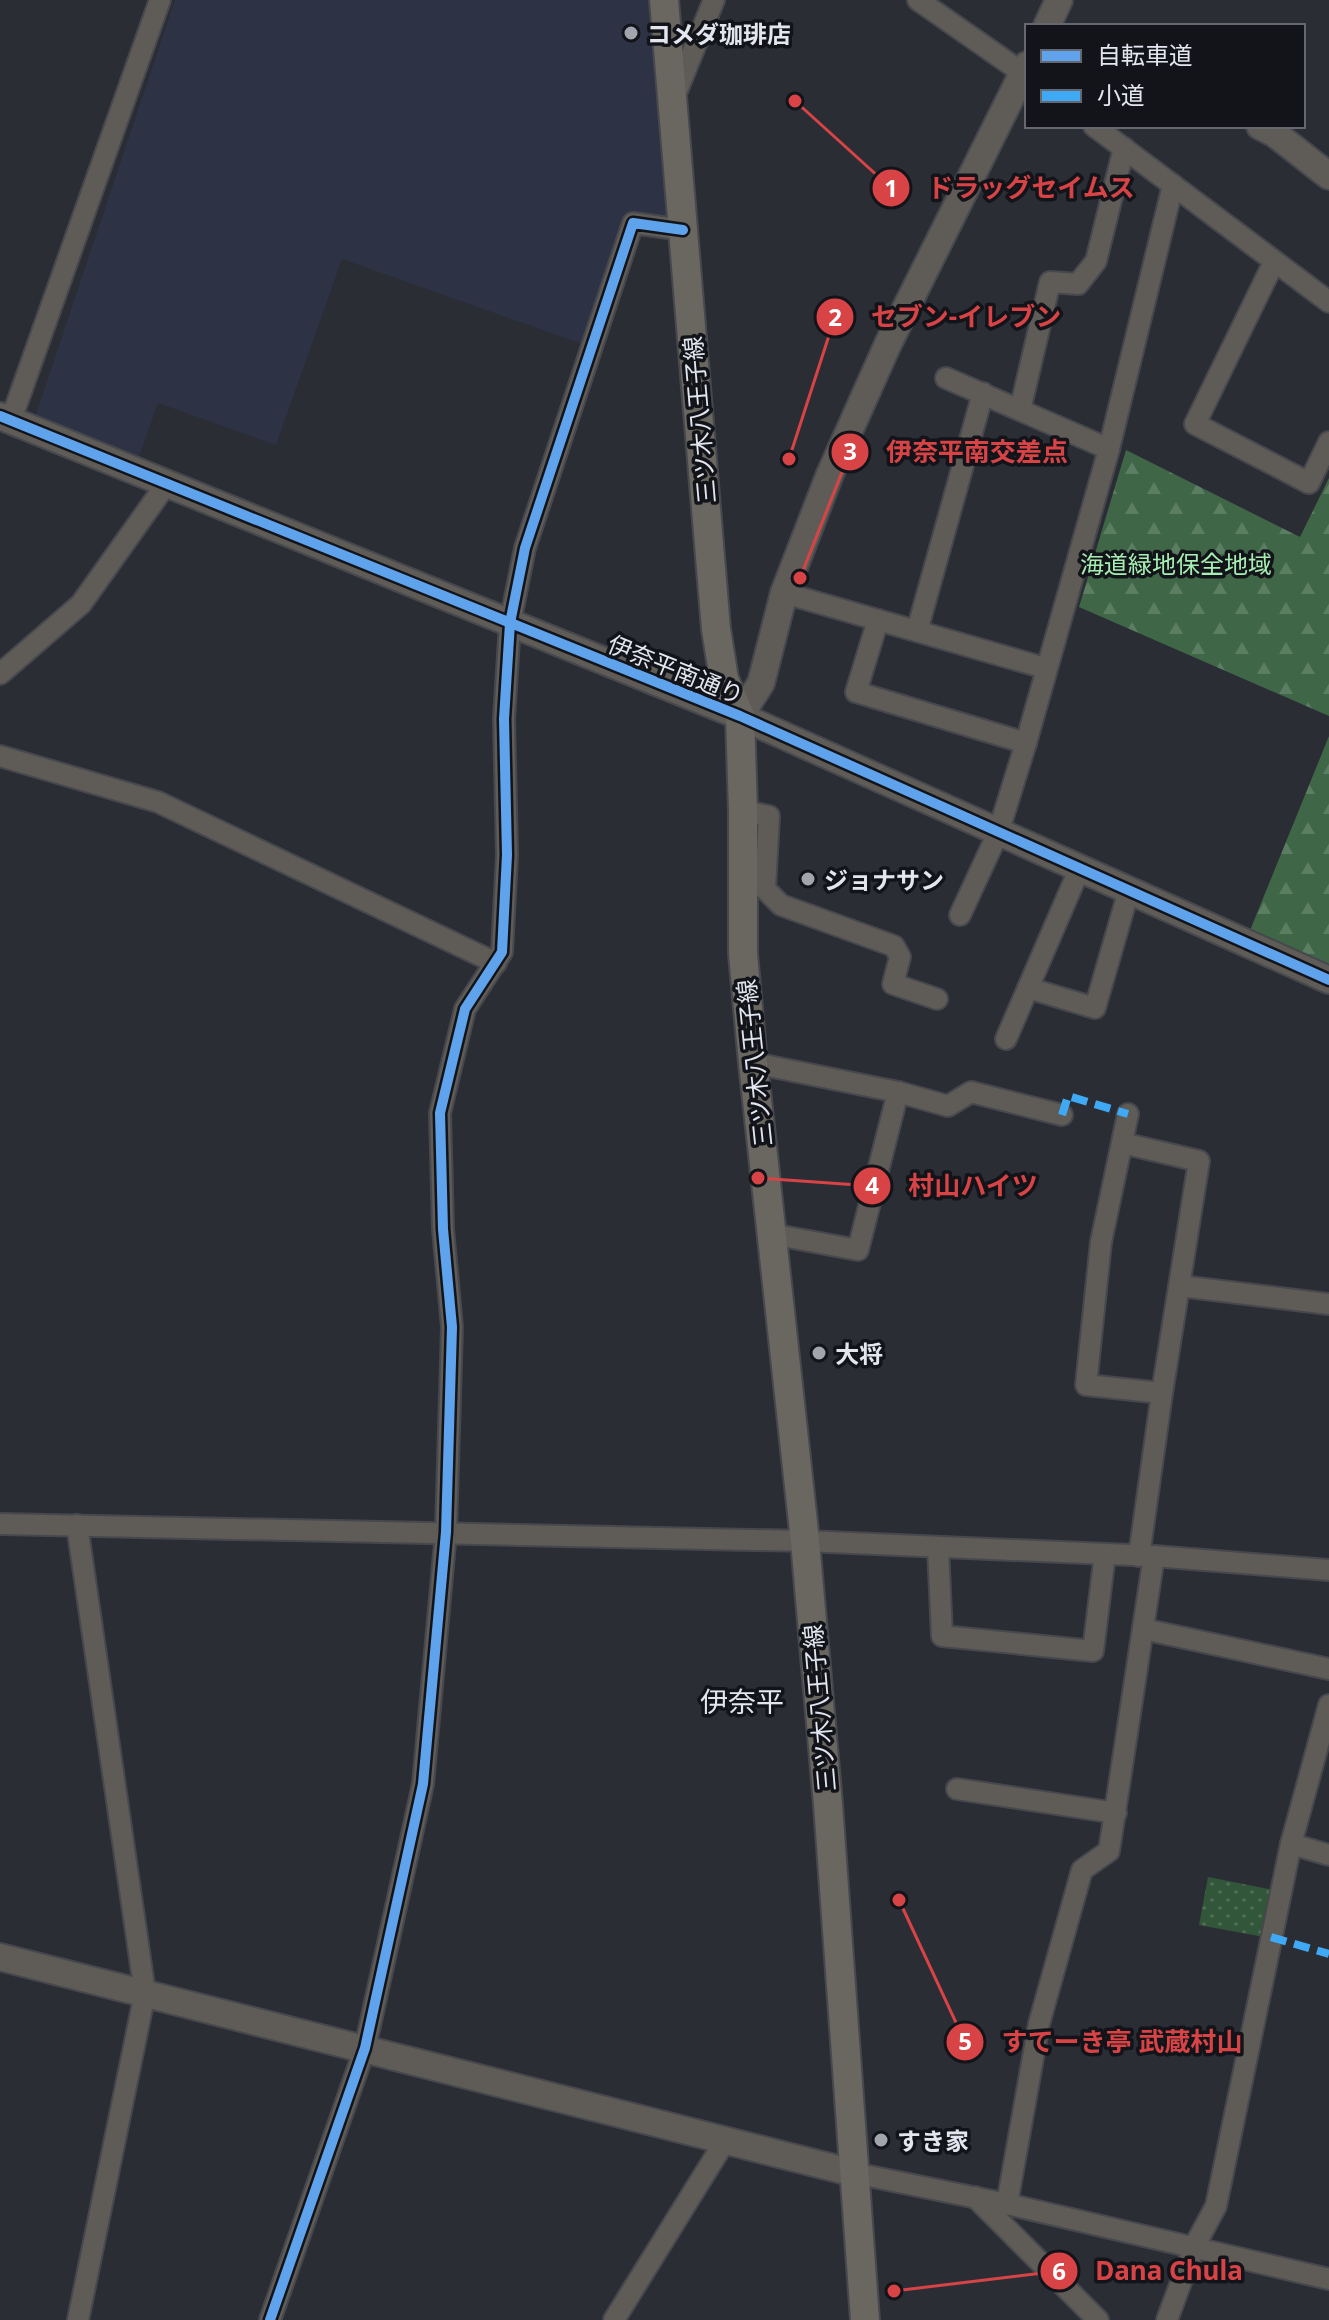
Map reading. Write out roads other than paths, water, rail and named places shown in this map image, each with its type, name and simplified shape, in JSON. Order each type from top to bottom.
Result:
[{"type":"main road","name":"三ツ木八王子線","points":[[664,0],[716,629],[724,679],[740,716],[743,954],[805,1541],[828,1804],[865,2320]]},
{"type":"street","points":[[5,418],[160,0]]},
{"type":"street","points":[[673,101],[714,0]]},
{"type":"street","points":[[918,0],[1025,70]]},
{"type":"street","points":[[740,716],[761,683],[784,593],[830,474],[888,344],[1025,73]]},
{"type":"street","points":[[1097,128],[1329,302]]},
{"type":"street","points":[[1264,128],[1329,176]]},
{"type":"street","points":[[1020,410],[1050,282],[1078,284],[1096,261],[1124,148]]},
{"type":"street","points":[[960,915],[998,833],[1026,743],[1109,449],[1173,185]]},
{"type":"street","points":[[270,2320],[365,2048],[423,1784],[446,1532],[452,1327],[443,1229],[440,1113],[465,1009],[502,952],[507,855],[504,719],[510,623],[525,548],[633,223],[683,230]]},
{"type":"street","points":[[1274,262],[1195,424],[1309,483],[1329,442]]},
{"type":"street","points":[[946,378],[1109,449]]},
{"type":"street","points":[[917,631],[983,393]]},
{"type":"street","name":"伊奈平南通り","points":[[5,418],[740,716],[1329,980]]},
{"type":"street","points":[[0,674],[81,604],[167,483]]},
{"type":"street","points":[[784,593],[1045,668]]},
{"type":"street","points":[[878,620],[856,692],[1026,743]]},
{"type":"street","points":[[0,756],[158,802],[496,963]]},
{"type":"street","points":[[743,811],[769,816],[765,889],[781,905],[894,946],[900,957],[893,984],[937,999]]},
{"type":"street","points":[[1006,1039],[1079,870]]},
{"type":"street","points":[[1028,988],[1095,1008],[1129,890]]},
{"type":"street","points":[[753,1063],[898,1092],[948,1106],[971,1092],[1062,1115]]},
{"type":"street","points":[[771,1234],[858,1250],[898,1092]]},
{"type":"street","points":[[1128,1114],[1101,1242],[1086,1385],[1162,1393]]},
{"type":"street","points":[[1007,2204],[1039,2024],[1082,1870],[1109,1851],[1116,1813],[1143,1629],[1146,1556],[1162,1393],[1199,1161],[1122,1143]]},
{"type":"street","points":[[1180,1286],[1329,1304]]},
{"type":"street","points":[[0,1524],[805,1541],[1146,1556],[1329,1570]]},
{"type":"street","points":[[77,1525],[145,1993],[78,2320]]},
{"type":"street","points":[[938,1547],[942,1636],[1093,1651],[1105,1554]]},
{"type":"street","points":[[1143,1629],[1329,1669]]},
{"type":"street","points":[[1167,2320],[1194,2247],[1216,2206],[1291,1844],[1329,1705]]},
{"type":"street","points":[[957,1789],[1116,1813]]},
{"type":"street","points":[[1291,1844],[1329,1855]]},
{"type":"street","points":[[0,1957],[854,2173],[1007,2204],[1329,2279]]},
{"type":"street","points":[[614,2320],[725,2141]]},
{"type":"street","points":[[975,2197],[1098,2320]]},
{"type":"place","name":"コメダ珈琲店","points":[[631,33]]},
{"type":"place","name":"ドラッグセイムス","points":[[795,101]]},
{"type":"place","name":"セブン-イレブン","points":[[789,459]]},
{"type":"place","name":"伊奈平南交差点","points":[[800,578]]},
{"type":"place","name":"ジョナサン","points":[[808,879]]},
{"type":"place","name":"村山ハイツ","points":[[758,1178]]},
{"type":"place","name":"大将","points":[[819,1353]]},
{"type":"place","name":"すてーき亭 武蔵村山","points":[[899,1900]]},
{"type":"place","name":"すき家","points":[[881,2140]]},
{"type":"place","name":"Dana Chula","points":[[894,2291]]},
{"type":"district","name":"伊奈平","points":[[742,1701]]},
{"type":"park label","name":"海道緑地保全地域","points":[[1176,563]]}]
